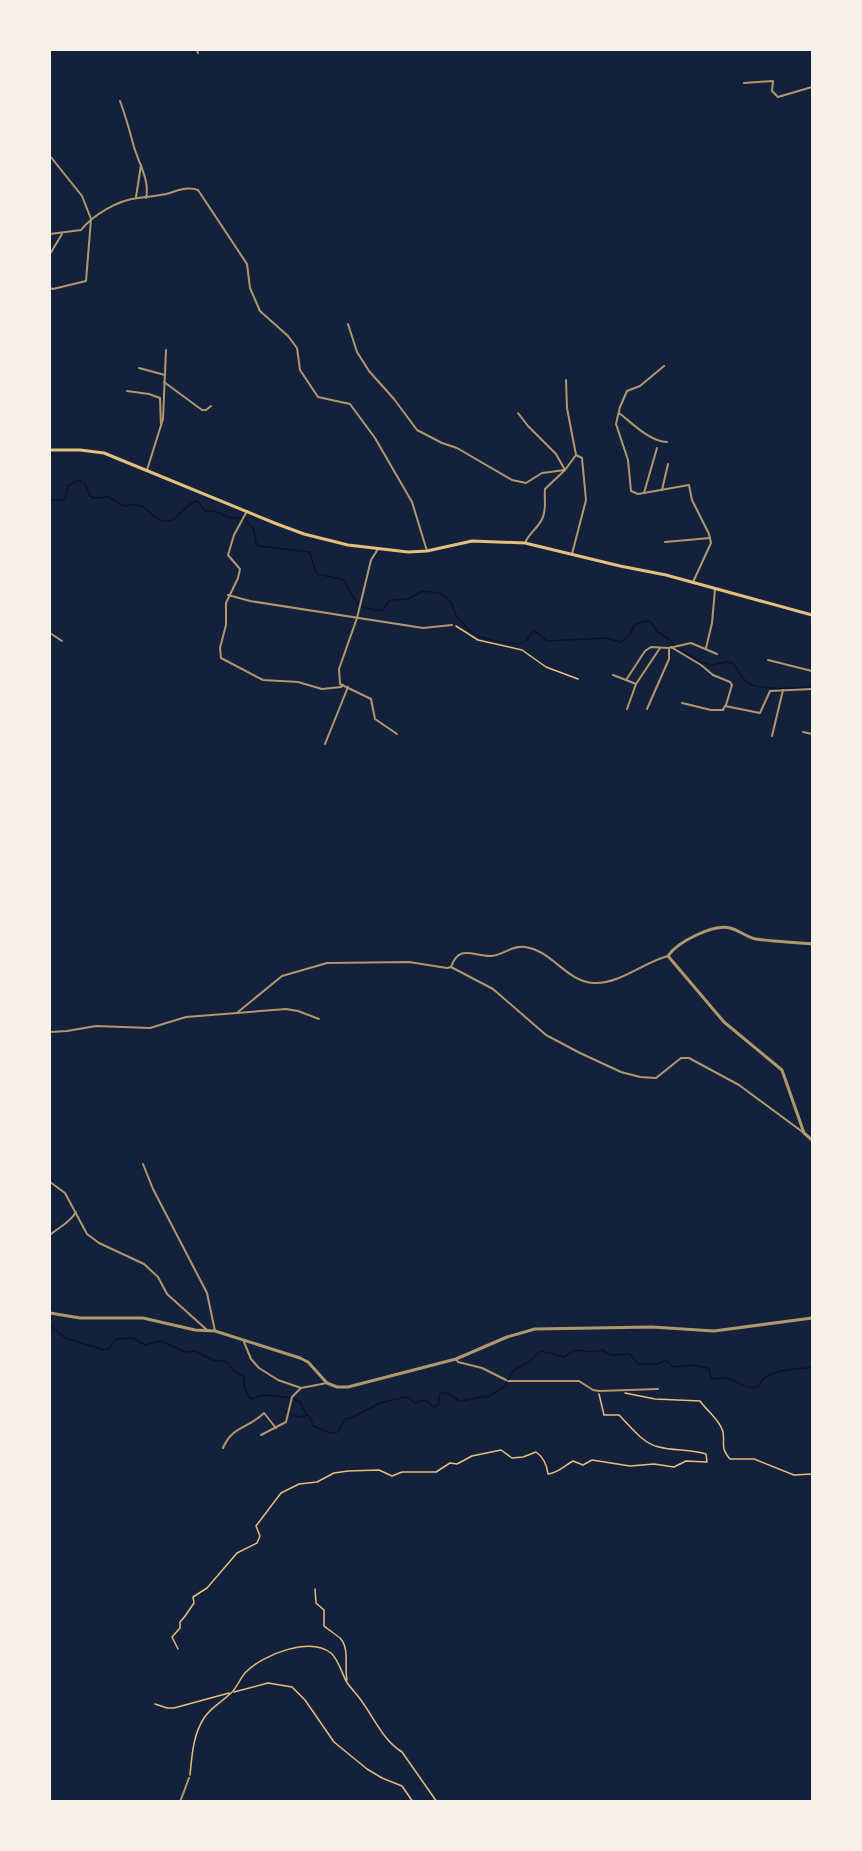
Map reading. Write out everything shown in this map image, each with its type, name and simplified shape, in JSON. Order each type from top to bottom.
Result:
[{"type":"main road","points":[[50,450],[96,451],[304,534],[348,544],[408,552],[427,551],[472,541],[525,543],[693,582],[813,615]]},
{"type":"street","points":[[196,50],[198,54]]},
{"type":"street","points":[[744,82],[773,81],[772,91],[778,97],[813,87]]},
{"type":"street","points":[[120,101],[141,162],[146,182],[146,198]]},
{"type":"street","points":[[50,156],[81,196],[92,219],[86,281],[53,290],[50,288]]},
{"type":"street","points":[[136,198],[141,162]]},
{"type":"street","points":[[50,234],[81,230],[92,219],[115,205],[136,198],[146,198],[182,189],[198,190],[247,264],[250,288],[260,311],[288,336],[297,348],[300,370],[318,398],[350,404],[375,438],[412,502],[427,551]]},
{"type":"street","points":[[50,254],[63,232]]},
{"type":"street","points":[[348,324],[357,352],[374,378],[394,399],[417,430],[424,435],[457,448],[504,476],[520,482],[532,481],[542,473],[565,470]]},
{"type":"street","points":[[147,470],[164,419],[166,350]]},
{"type":"street","points":[[664,366],[640,386],[627,391],[616,424],[617,432],[628,460],[631,491],[638,494],[689,485],[692,500],[711,543],[693,582]]},
{"type":"street","points":[[139,368],[165,375]]},
{"type":"street","points":[[525,543],[527,536],[542,519],[545,510],[545,489],[565,470],[576,455],[567,408],[566,380]]},
{"type":"street","points":[[164,382],[202,410],[211,406]]},
{"type":"street","points":[[127,391],[160,398],[161,426]]},
{"type":"street","points":[[518,413],[555,454],[565,470]]},
{"type":"street","points":[[619,413],[654,438],[667,442]]},
{"type":"street","points":[[645,493],[657,448]]},
{"type":"street","points":[[572,554],[586,500],[582,458],[576,455]]},
{"type":"street","points":[[662,490],[668,464]]},
{"type":"street","points":[[247,511],[228,555],[240,569],[226,603],[226,625],[220,648],[221,658],[270,682],[298,682],[322,689],[343,685]]},
{"type":"street","points":[[665,542],[710,538]]},
{"type":"street","points":[[378,549],[371,560],[357,618],[339,669],[339,679],[343,685],[371,699],[375,719],[397,734]]},
{"type":"street","points":[[706,648],[712,623],[715,589]]},
{"type":"street","points":[[228,596],[423,628],[452,625]]},
{"type":"street","points":[[50,633],[62,641]]},
{"type":"street","points":[[626,680],[645,651],[651,647],[673,647],[691,643],[717,654]]},
{"type":"street","points":[[673,647],[701,664],[713,675],[732,685],[723,710],[711,710],[682,703]]},
{"type":"street","points":[[647,709],[673,647]]},
{"type":"street","points":[[627,709],[636,684],[660,648]]},
{"type":"street","points":[[768,660],[813,671]]},
{"type":"street","points":[[613,675],[636,684]]},
{"type":"street","points":[[325,744],[348,687]]},
{"type":"street","points":[[726,706],[760,712],[770,691],[813,689]]},
{"type":"street","points":[[771,736],[783,690]]},
{"type":"street","points":[[803,732],[813,734]]},
{"type":"street","points":[[451,967],[455,958],[464,952],[493,955],[514,947],[525,947],[546,955],[570,975],[597,983],[612,980],[668,956],[679,945],[709,929],[732,928],[755,939],[813,944]]},
{"type":"street","points":[[668,956],[724,1022],[782,1070],[804,1133]]},
{"type":"street","points":[[238,1012],[282,976],[327,963],[409,962],[441,968],[451,967],[493,989],[546,1035],[580,1053],[628,1074],[649,1078],[658,1077],[681,1058],[689,1058],[739,1085],[813,1140]]},
{"type":"street","points":[[50,1032],[96,1026],[140,1028],[159,1026],[186,1017],[286,1009],[319,1019]]},
{"type":"street","points":[[143,1164],[153,1189],[207,1293],[215,1331]]},
{"type":"street","points":[[50,1182],[65,1193],[87,1234],[144,1264],[158,1277],[167,1294],[208,1330]]},
{"type":"street","points":[[50,1235],[69,1223],[76,1212]]},
{"type":"street","points":[[50,1313],[80,1318],[143,1318],[195,1330],[215,1331],[305,1360],[327,1383],[348,1388],[456,1359],[507,1337],[535,1329],[652,1327],[714,1331],[813,1318]]},
{"type":"street","points":[[244,1339],[251,1359],[263,1372],[301,1388],[327,1383]]},
{"type":"street","points":[[456,1359],[458,1362],[482,1368],[507,1381],[579,1382],[599,1391],[658,1389]]},
{"type":"street","points":[[261,1435],[286,1422],[292,1398],[301,1388]]},
{"type":"street","points":[[223,1448],[232,1432],[249,1424],[264,1413],[276,1428]]},
{"type":"street","points":[[180,1802],[189,1778]]},
{"type":"path","points":[[452,625],[478,640],[522,650],[546,667],[578,680]]},
{"type":"path","points":[[619,1390],[627,1395],[646,1398],[700,1401],[723,1431],[723,1451],[730,1460],[754,1459],[794,1475],[813,1474]]},
{"type":"path","points":[[178,1649],[172,1637],[180,1628],[180,1622],[186,1616],[188,1608],[194,1603],[193,1597],[207,1588],[237,1553],[256,1543],[260,1536],[256,1526],[284,1490],[299,1484],[317,1482],[334,1473],[379,1470],[392,1476],[402,1472],[436,1472],[450,1463],[457,1464],[472,1456],[501,1450],[512,1458],[536,1452],[547,1467],[548,1474],[558,1471],[573,1461],[583,1465],[592,1460],[630,1466],[654,1464],[674,1467],[686,1461],[707,1462],[706,1454],[698,1451],[657,1447],[648,1443],[619,1415],[604,1415],[599,1391]]},
{"type":"path","points":[[315,1589],[316,1603],[324,1610],[324,1626],[342,1640],[346,1656],[347,1683]]},
{"type":"path","points":[[189,1778],[193,1747],[199,1728],[212,1708],[233,1692],[246,1671],[263,1659],[299,1646],[320,1648],[331,1653],[347,1683],[385,1736],[394,1747],[402,1752],[437,1802]]},
{"type":"path","points":[[155,1704],[174,1708],[268,1683],[292,1687],[299,1692],[334,1742],[367,1769],[402,1786],[412,1800]]},
{"type":"waterway","points":[[50,500],[65,500],[68,486],[79,480],[85,484],[90,496],[94,498],[108,497],[124,506],[139,506],[160,520],[166,521],[174,519],[197,501],[205,511],[215,511],[228,517],[245,519],[254,530],[256,543],[259,546],[310,552],[315,571],[318,574],[344,580],[357,603],[366,608],[382,610],[390,600],[408,599],[423,591],[440,593],[450,601],[457,617],[472,633],[501,642],[521,644],[534,630],[547,641],[605,638],[621,642],[630,635],[634,625],[645,621],[651,622],[658,632],[677,648],[701,662],[712,665],[733,663],[745,680],[752,685],[778,689],[812,686]]},
{"type":"waterway","points":[[50,1325],[65,1338],[104,1350],[109,1349],[116,1339],[133,1338],[145,1345],[161,1341],[185,1352],[195,1351],[213,1360],[227,1362],[234,1371],[244,1377],[244,1388],[251,1399],[264,1395],[293,1398],[301,1403],[313,1426],[330,1433],[338,1432],[345,1419],[380,1403],[405,1397],[415,1403],[425,1400],[434,1407],[439,1404],[439,1395],[442,1393],[447,1393],[460,1401],[489,1396],[506,1386],[512,1372],[529,1362],[541,1351],[564,1357],[574,1350],[593,1352],[602,1350],[611,1355],[630,1354],[638,1364],[658,1364],[665,1360],[673,1367],[701,1366],[709,1369],[711,1379],[729,1378],[751,1387],[759,1386],[762,1380],[774,1373],[812,1367]]},
{"type":"waterway","points":[[281,1408],[297,1417],[307,1415]]}]
